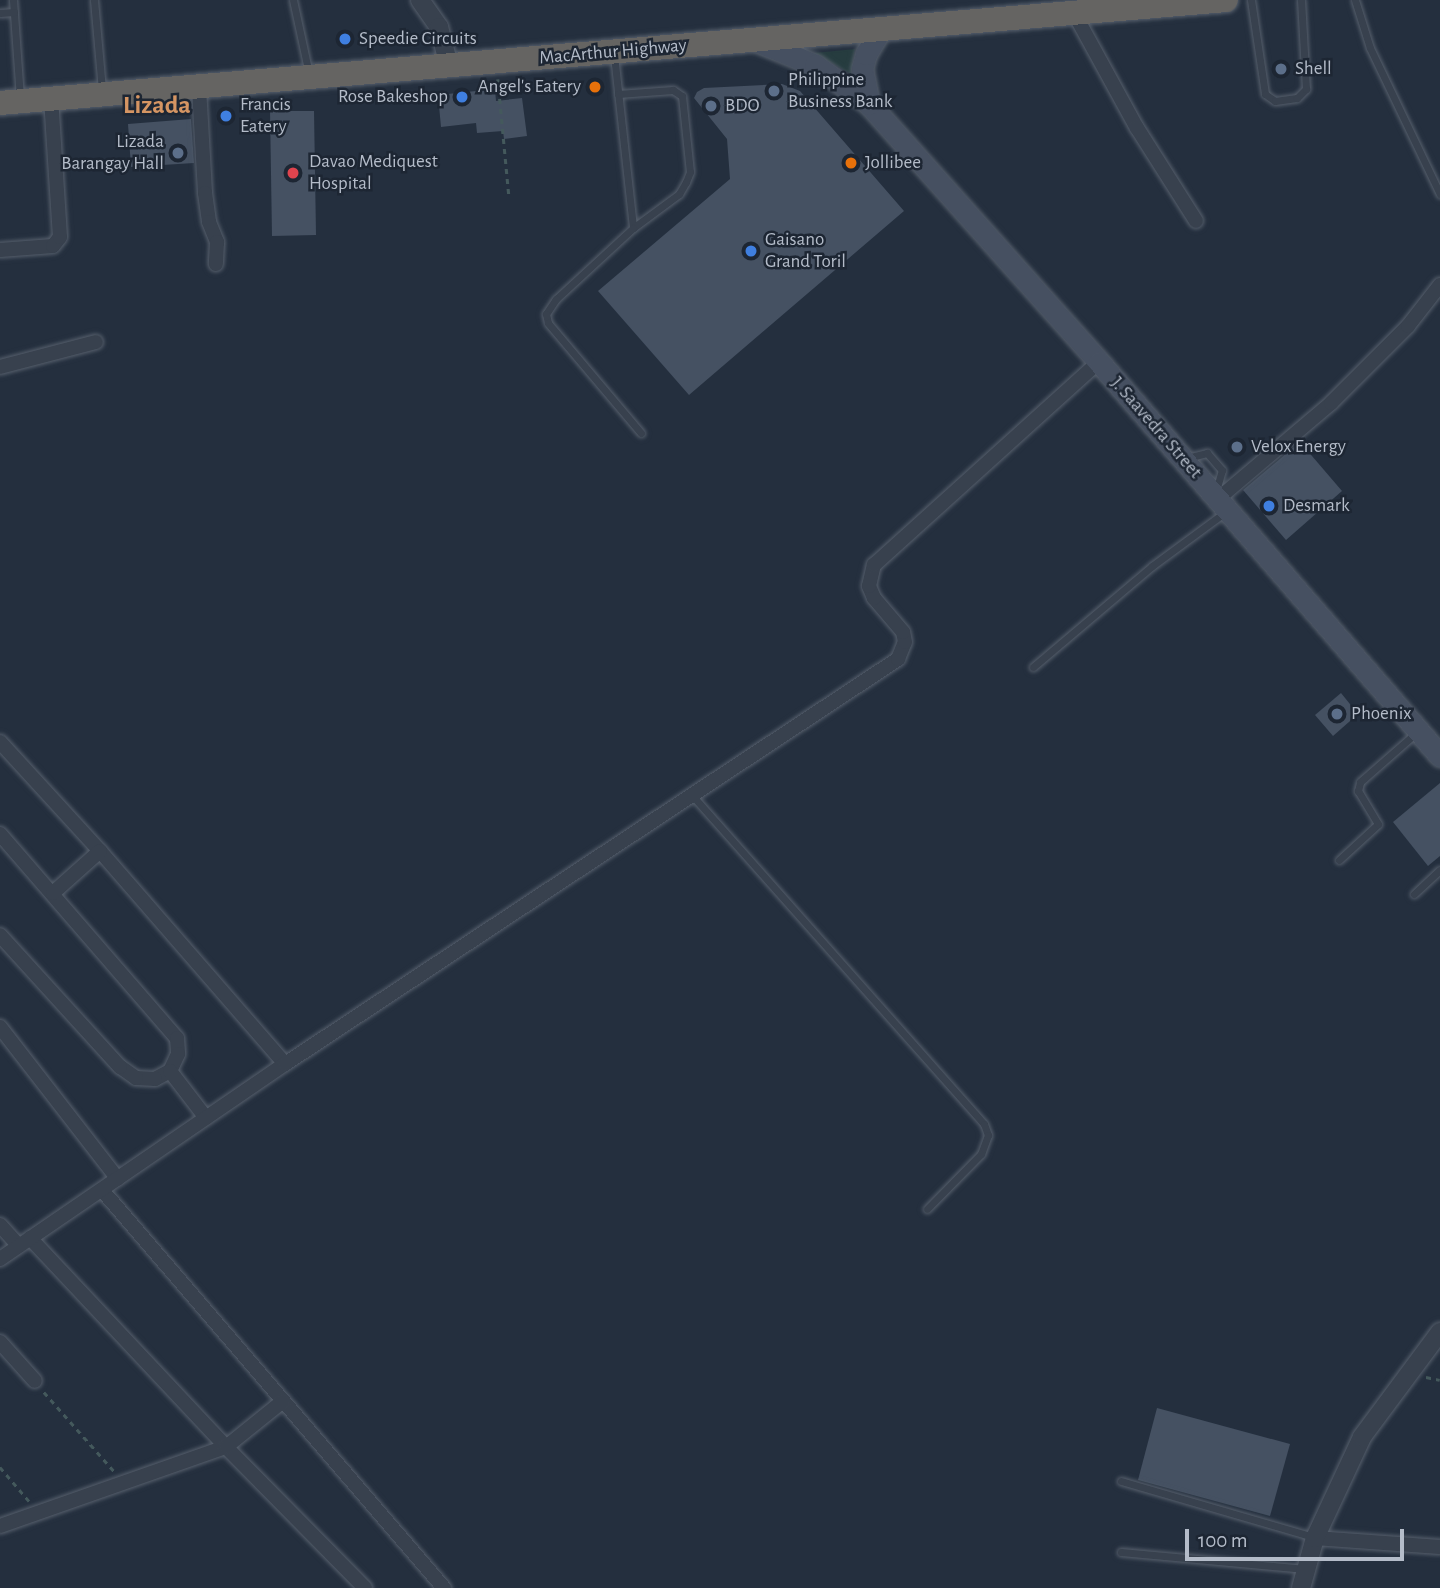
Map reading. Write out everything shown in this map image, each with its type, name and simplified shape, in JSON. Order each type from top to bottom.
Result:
[{"type":"highway","name":"MacArthur Highway","points":[[10,102],[1226,0]]},
{"type":"main road","points":[[869,104],[862,77],[863,61],[881,29]]},
{"type":"main road","name":"J. Saavedra Street","points":[[754,40],[815,65],[869,104],[1099,362],[1440,756]]},
{"type":"street","points":[[420,0],[439,27],[449,66]]},
{"type":"street","points":[[1074,13],[1137,128],[1196,221]]},
{"type":"street","points":[[198,88],[205,192],[209,222],[216,242],[216,264]]},
{"type":"street","points":[[0,250],[53,246],[60,237],[51,99]]},
{"type":"street","points":[[1220,501],[1331,403],[1408,326],[1440,285]]},
{"type":"street","points":[[0,367],[96,342]]},
{"type":"street","points":[[0,1259],[285,1064],[898,659],[905,642],[903,632],[874,598],[869,586],[874,565],[1099,362]]},
{"type":"street","points":[[0,742],[100,851],[285,1064]]},
{"type":"street","points":[[0,834],[177,1038],[178,1054],[170,1071],[155,1079],[136,1079],[120,1067],[0,935]]},
{"type":"street","points":[[53,894],[100,851]]},
{"type":"street","points":[[0,1027],[118,1179]]},
{"type":"street","points":[[170,1071],[206,1118]]},
{"type":"street","points":[[102,1190],[444,1588]]},
{"type":"street","points":[[0,1225],[24,1242],[365,1588]]},
{"type":"street","points":[[1301,1588],[1315,1538],[1362,1437],[1440,1332]]},
{"type":"street","points":[[0,1342],[35,1381]]},
{"type":"street","points":[[0,1526],[41,1514],[226,1447],[283,1401]]},
{"type":"street","points":[[1315,1538],[1440,1547]]},
{"type":"lane","points":[[10,102],[13,0]]},
{"type":"lane","points":[[94,0],[102,94]]},
{"type":"lane","points":[[293,0],[310,78]]},
{"type":"lane","points":[[1251,0],[1265,94],[1275,101],[1297,98],[1306,89],[1301,0]]},
{"type":"lane","points":[[1356,0],[1360,22],[1370,48],[1440,194]]},
{"type":"lane","points":[[0,13],[14,12]]},
{"type":"lane","points":[[613,52],[633,228]]},
{"type":"lane","points":[[618,94],[673,90],[684,102],[690,172],[679,194],[633,228],[556,299],[546,314],[548,323],[640,433]]},
{"type":"lane","points":[[1033,667],[1153,566],[1220,501]]},
{"type":"lane","points":[[1339,860],[1378,824],[1358,791],[1360,782],[1419,731]]},
{"type":"lane","points":[[691,794],[984,1124],[988,1135],[981,1154],[927,1209]]},
{"type":"lane","points":[[1414,894],[1440,870]]},
{"type":"lane","points":[[1121,1481],[1315,1538]]},
{"type":"lane","points":[[1121,1552],[1305,1569]]},
{"type":"path","points":[[496,62],[509,196]]},
{"type":"path","points":[[35,1381],[125,1483]]},
{"type":"path","points":[[0,1467],[41,1514]]},
{"type":"green space","points":[[855,49],[851,74],[814,53]]},
{"type":"building","name":"Gaisano Grand Toril","points":[[782,84],[800,91],[904,211],[689,395],[598,291],[730,179],[727,139],[694,98],[697,92],[704,88]]},
{"type":"building","points":[[495,89],[496,101],[522,98],[527,136],[504,139],[503,131],[477,133],[476,123],[441,127],[438,95]]},
{"type":"building","name":"Davao Mediquest Hospital","points":[[270,111],[314,111],[316,235],[272,236]]},
{"type":"building","points":[[191,119],[194,163],[131,167],[128,124]]},
{"type":"building","points":[[1300,442],[1342,491],[1286,540],[1243,490]]},
{"type":"building","name":"Phoenix","points":[[1341,693],[1358,714],[1333,736],[1315,715]]},
{"type":"building","points":[[1440,783],[1440,856],[1428,866],[1393,822]]},
{"type":"building","points":[[1157,1408],[1290,1444],[1270,1516],[1138,1480]]},
{"type":"place","name":"Speedie Circuits","points":[[345,39]]},
{"type":"place","name":"Shell","points":[[1281,69]]},
{"type":"place","name":"Angel's Eatery","points":[[595,87]]},
{"type":"place","name":"Philippine Business Bank","points":[[774,91]]},
{"type":"place","name":"Rose Bakeshop","points":[[462,97]]},
{"type":"place","name":"BDO","points":[[711,106]]},
{"type":"place","name":"Francis Eatery","points":[[226,116]]},
{"type":"place","name":"Lizada Barangay Hall","points":[[178,153]]},
{"type":"place","name":"Jollibee","points":[[851,163]]},
{"type":"place","name":"Davao Mediquest Hospital","points":[[293,173]]},
{"type":"place","name":"Gaisano Grand Toril","points":[[751,251]]},
{"type":"place","name":"Velox Energy","points":[[1237,447]]},
{"type":"place","name":"Desmark","points":[[1269,506]]},
{"type":"place","name":"Phoenix","points":[[1337,714]]},
{"type":"district","name":"Lizada","points":[[157,106]]}]
